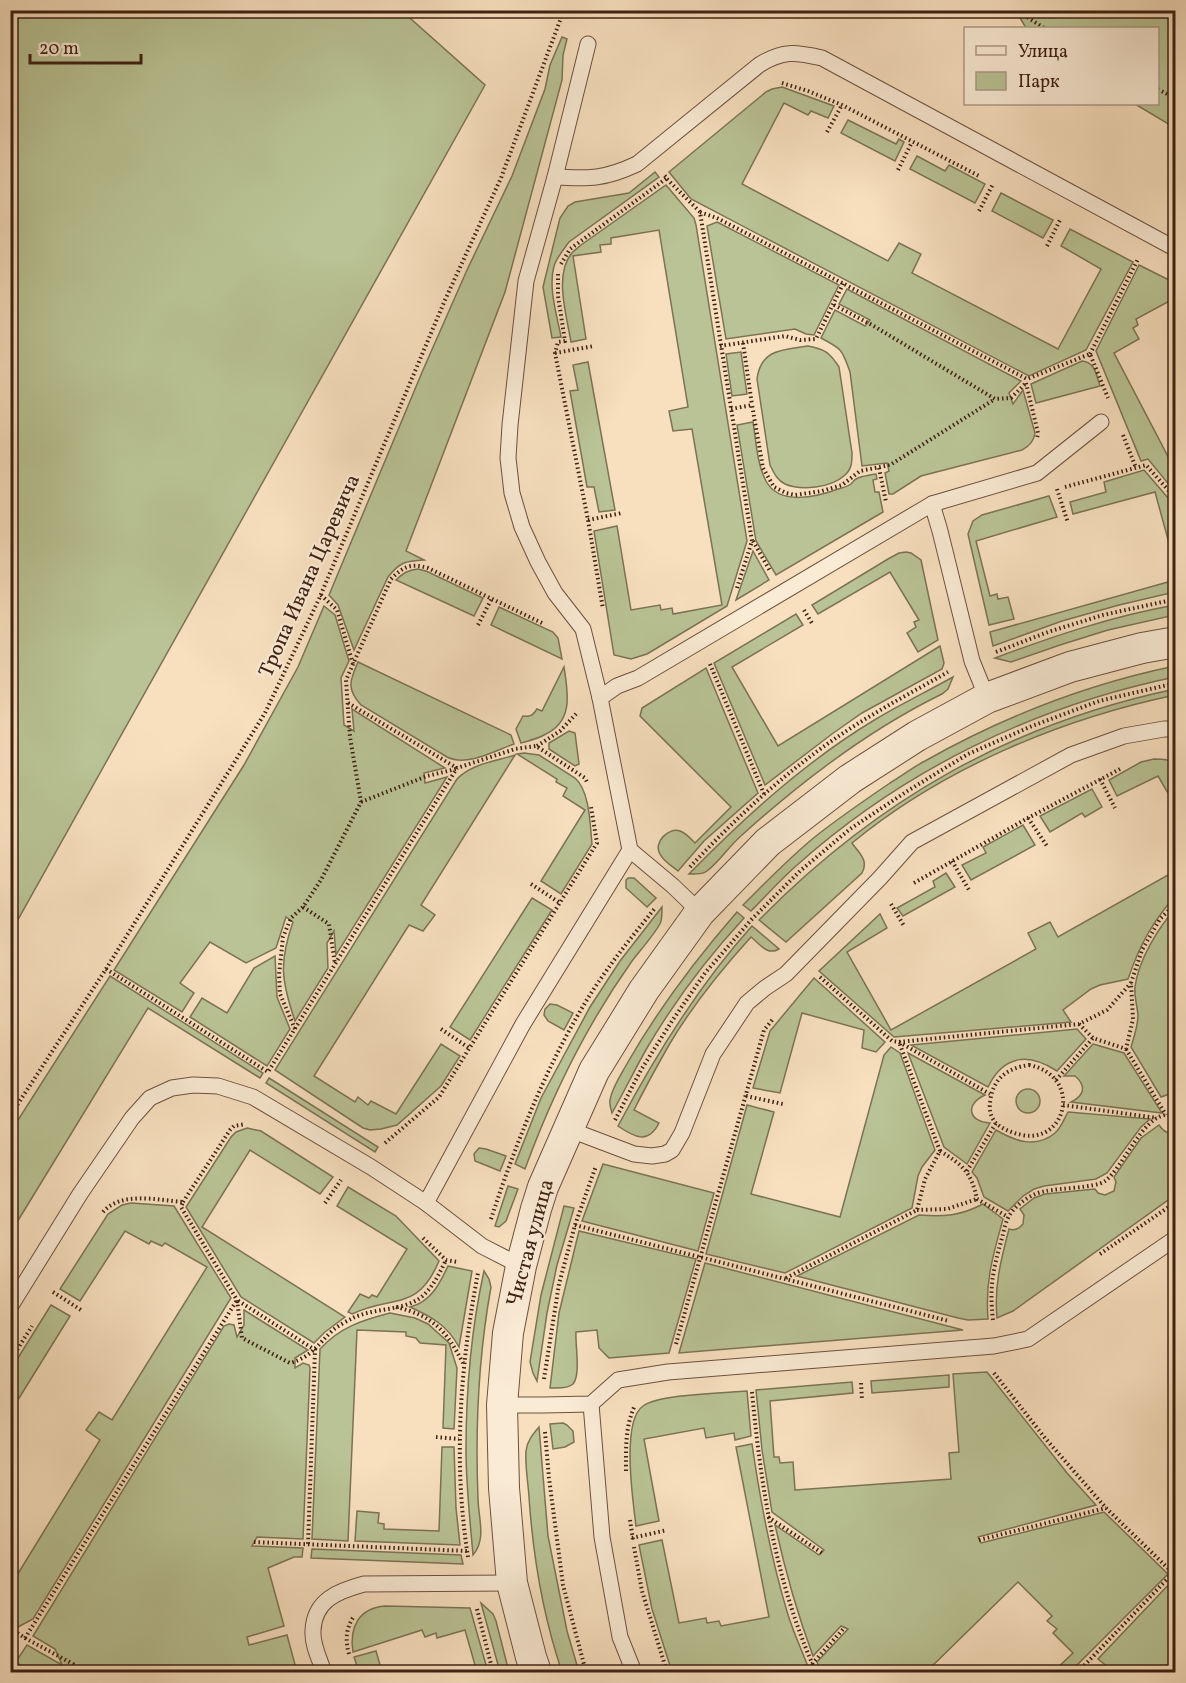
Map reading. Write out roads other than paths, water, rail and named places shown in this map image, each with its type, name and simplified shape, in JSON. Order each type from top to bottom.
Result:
[{"type":"street","name":"Чистая улица","points":[[536,1672],[513,1583],[504,1488],[502,1405],[508,1333],[521,1266],[536,1209],[594,1071],[644,990],[700,912],[768,842],[850,778],[917,736],[987,698],[1070,667],[1142,648],[1176,642]]},
{"type":"lane","points":[[588,44],[526,281],[510,425],[508,458],[512,493],[522,527],[538,562],[555,593],[583,629],[600,698],[630,850],[700,912]]},
{"type":"lane","points":[[555,177],[599,177],[637,164],[759,65],[784,53],[794,53],[822,58],[1176,249]]},
{"type":"lane","points":[[600,698],[617,686],[638,678],[724,628],[932,504],[1037,473],[1101,422]]},
{"type":"lane","points":[[932,504],[972,661],[987,698]]},
{"type":"lane","points":[[568,1129],[643,1156],[665,1154],[672,1150],[682,1133],[713,1054],[747,1003],[786,974],[880,879],[912,842],[1071,755],[1124,736],[1176,729]]},
{"type":"lane","points":[[426,1203],[523,1024],[630,850]]},
{"type":"lane","points":[[10,1307],[80,1194],[132,1118],[150,1098],[172,1088],[193,1085],[218,1086],[253,1098],[372,1167],[426,1203],[482,1246],[521,1266]]},
{"type":"lane","points":[[502,1405],[591,1404],[618,1380],[668,1372],[994,1346],[1028,1339],[1176,1238]]},
{"type":"lane","points":[[591,1404],[602,1537],[620,1637],[634,1672]]},
{"type":"lane","points":[[324,1672],[314,1642],[313,1630],[318,1611],[322,1604],[333,1595],[347,1588],[364,1584],[513,1583]]}]
